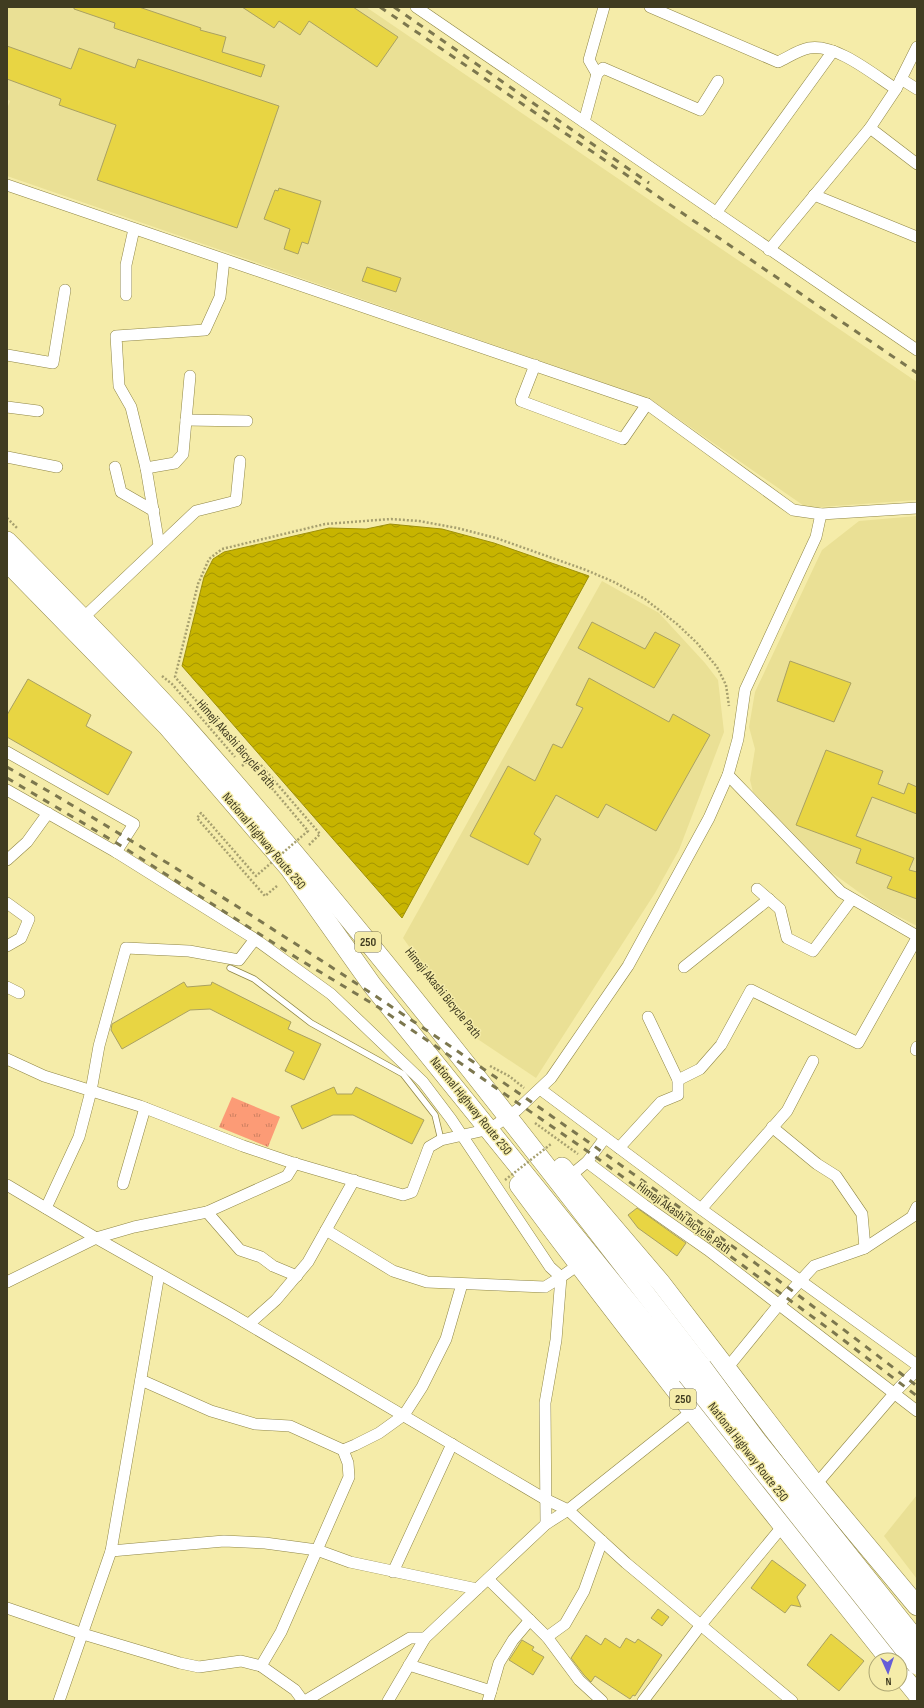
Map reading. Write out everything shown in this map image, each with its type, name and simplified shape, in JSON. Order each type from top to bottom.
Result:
[{"type":"highway","name":"National Highway Route 250","points":[[12,535],[83,618],[182,723],[300,860],[412,996],[544,1149],[695,1371],[917,1665]]},
{"type":"highway","name":"National Highway Route 250","points":[[7,562],[167,726],[289,868],[372,985],[490,1129],[695,1371],[757,1441],[917,1641]]},
{"type":"highway","name":"250","points":[[490,1129],[500,1160],[578,1265],[743,1477],[884,1652]]},
{"type":"highway","points":[[544,1149],[556,1159],[661,1283],[816,1485],[917,1606]]},
{"type":"highway","points":[[908,1682],[917,1694]]},
{"type":"street","points":[[416,7],[917,350]]},
{"type":"street","points":[[597,74],[590,60],[604,7]]},
{"type":"street","points":[[650,7],[778,62],[809,48],[827,49],[898,84],[917,89]]},
{"type":"street","points":[[716,213],[833,51]]},
{"type":"street","points":[[769,250],[870,128],[916,52]]},
{"type":"street","points":[[584,122],[597,74],[603,68],[700,110],[718,81]]},
{"type":"street","points":[[870,128],[917,164]]},
{"type":"street","points":[[7,185],[647,404],[793,510],[821,514],[917,508]]},
{"type":"street","points":[[814,195],[917,237]]},
{"type":"street","points":[[126,295],[126,265],[134,228]]},
{"type":"street","points":[[160,545],[146,468],[131,407],[119,386],[116,336],[205,330],[220,297],[224,260]]},
{"type":"street","points":[[7,355],[52,367],[66,290]]},
{"type":"street","points":[[535,365],[521,402],[623,439],[647,404]]},
{"type":"street","points":[[146,468],[175,463],[182,454],[190,376]]},
{"type":"street","points":[[7,407],[38,411]]},
{"type":"street","points":[[186,420],[247,421]]},
{"type":"street","points":[[7,457],[57,467]]},
{"type":"street","points":[[83,618],[196,510],[236,501],[240,461]]},
{"type":"street","points":[[115,467],[121,492],[154,511]]},
{"type":"street","points":[[7,1059],[44,1076],[145,1108],[243,1146],[403,1195],[412,1192],[429,1146],[441,1140],[490,1129],[512,1113],[551,1078],[628,966],[709,818],[728,775],[738,739],[745,690],[816,537],[821,514]]},
{"type":"street","points":[[7,752],[134,824],[116,852]]},
{"type":"street","points":[[678,1080],[700,1069],[721,1045],[751,990],[858,1043],[917,937],[841,892],[728,775]]},
{"type":"street","points":[[7,790],[116,852],[255,939],[331,994],[423,1082],[462,1135],[550,1267],[561,1277]]},
{"type":"street","points":[[7,860],[27,842],[48,813]]},
{"type":"street","points":[[758,889],[780,909],[787,938],[813,951],[852,899]]},
{"type":"street","points":[[684,967],[769,899]]},
{"type":"street","points":[[7,903],[30,919],[21,938],[7,946]]},
{"type":"street","points":[[46,1208],[79,1137],[91,1091],[99,1046],[126,948],[189,951],[239,960],[255,939]]},
{"type":"street","points":[[7,987],[19,993]]},
{"type":"street","points":[[619,1148],[661,1102],[678,1095],[678,1080],[648,1018]]},
{"type":"street","points":[[701,1209],[787,1111],[813,1061]]},
{"type":"street","points":[[540,1089],[701,1209],[917,1365]]},
{"type":"street","points":[[123,1184],[145,1108]]},
{"type":"street","points":[[772,1127],[817,1164],[836,1176],[862,1214],[865,1248]]},
{"type":"street","points":[[570,1176],[605,1138]]},
{"type":"street","points":[[585,1160],[644,1205],[708,1250],[917,1411]]},
{"type":"street","points":[[7,1282],[96,1238],[134,1227],[207,1212],[287,1176],[296,1163]]},
{"type":"street","points":[[249,1324],[276,1300],[308,1262],[354,1180]]},
{"type":"street","points":[[7,1185],[96,1238],[249,1324],[545,1499],[568,1510],[700,1626],[792,1701]]},
{"type":"street","points":[[388,1701],[425,1638],[546,1524],[568,1510],[693,1412],[727,1368],[814,1266],[865,1248],[912,1217],[917,1207]]},
{"type":"street","points":[[207,1212],[240,1250],[261,1257],[273,1266],[297,1276]]},
{"type":"street","points":[[326,1230],[393,1271],[427,1282],[545,1287],[578,1265]]},
{"type":"street","points":[[59,1701],[111,1551],[159,1274]]},
{"type":"street","points":[[546,1524],[546,1403],[556,1340],[561,1277]]},
{"type":"street","points":[[343,1450],[379,1433],[404,1415],[422,1387],[446,1339],[462,1284]]},
{"type":"street","points":[[642,1701],[700,1626],[816,1485],[917,1370]]},
{"type":"street","points":[[141,1380],[211,1411],[255,1424],[290,1426],[343,1450],[348,1462],[349,1477],[281,1632],[261,1666]]},
{"type":"street","points":[[393,1572],[452,1444]]},
{"type":"street","points":[[111,1551],[224,1541],[265,1542],[317,1550],[350,1562],[477,1589]]},
{"type":"street","points":[[547,1637],[565,1624],[584,1591],[602,1541]]},
{"type":"street","points":[[488,1579],[547,1637],[579,1680],[602,1701]]},
{"type":"street","points":[[7,1608],[83,1634],[180,1664],[199,1667],[241,1661],[261,1666],[295,1690],[304,1701],[410,1638],[425,1638]]},
{"type":"street","points":[[409,1665],[489,1698],[499,1663],[513,1640],[530,1620]]},
{"type":"lane","points":[[230,968],[254,979],[311,1023],[403,1074],[435,1115],[441,1140]]},
{"type":"path","points":[[7,518],[12,535]]},
{"type":"path","name":"Himeji Akashi Bicycle Path","points":[[161,675],[182,696],[242,766],[249,760],[176,677],[198,584],[209,559],[222,549],[325,524],[391,519],[419,521],[496,538],[614,582],[645,599],[677,624],[697,643],[717,667],[726,684],[729,706]]},
{"type":"path","points":[[277,886],[265,896],[197,818],[201,814],[256,876],[308,831],[255,768],[260,764],[320,834],[309,845]]},
{"type":"path","points":[[299,833],[314,850]]},
{"type":"path","points":[[487,1062],[492,1068],[509,1076],[524,1087],[512,1113],[526,1118],[585,1160]]},
{"type":"path","points":[[505,1180],[544,1149]]},
{"type":"shaded area","points":[[7,7],[366,7],[917,382],[917,500],[807,508],[650,399],[7,176],[7,109],[10,101],[7,99]]},
{"type":"shaded area","points":[[917,516],[917,926],[878,906],[831,872],[753,792],[750,780],[755,749],[749,727],[755,692],[822,550],[859,521]]},
{"type":"shaded area","points":[[602,581],[659,613],[705,663],[718,680],[724,732],[679,850],[655,893],[536,1078],[473,1036],[403,938]]},
{"type":"shaded area","points":[[917,1495],[917,1579],[884,1536]]},
{"type":"green space","points":[[232,1097],[280,1117],[268,1147],[219,1127]]},
{"type":"water","points":[[390,524],[442,529],[494,543],[589,576],[402,918],[182,666],[204,577],[213,559],[224,552],[329,528],[366,529]]},
{"type":"building","points":[[74,7],[139,7],[201,28],[200,30],[226,37],[222,52],[265,65],[261,77],[114,28],[115,23],[74,9]]},
{"type":"building","points":[[242,7],[353,7],[398,37],[377,67],[309,21],[300,35],[279,21],[274,28]]},
{"type":"building","points":[[7,46],[71,69],[79,48],[135,68],[138,59],[279,106],[237,228],[97,180],[116,125],[59,105],[61,99],[7,79]]},
{"type":"building","points":[[279,188],[321,201],[308,244],[302,242],[298,254],[284,249],[290,229],[264,219],[275,190],[278,191]]},
{"type":"building","points":[[367,267],[401,278],[396,292],[362,281]]},
{"type":"building","points":[[592,622],[645,649],[655,632],[680,645],[654,688],[578,648]]},
{"type":"building","points":[[790,661],[851,683],[834,722],[777,701]]},
{"type":"building","points":[[589,678],[669,722],[673,714],[710,735],[656,831],[606,804],[598,818],[556,795],[534,834],[541,839],[528,865],[470,836],[508,766],[535,781],[553,744],[562,748],[583,708],[576,705]]},
{"type":"building","points":[[28,679],[91,715],[86,726],[132,752],[108,795],[7,737],[7,715]]},
{"type":"building","points":[[826,750],[883,771],[878,784],[904,794],[908,783],[917,787],[917,814],[872,797],[856,836],[914,858],[909,870],[917,872],[917,899],[887,888],[892,877],[856,863],[861,849],[796,825]]},
{"type":"building","points":[[184,982],[187,987],[211,985],[212,982],[291,1022],[288,1029],[321,1044],[304,1080],[285,1071],[294,1052],[210,1009],[190,1010],[122,1049],[111,1030],[112,1024]]},
{"type":"building","points":[[334,1087],[337,1094],[352,1094],[356,1087],[424,1120],[412,1144],[353,1115],[333,1115],[302,1129],[291,1106]]},
{"type":"building","points":[[637,1208],[686,1243],[677,1256],[638,1228],[628,1215]]},
{"type":"building","points":[[772,1560],[806,1585],[797,1597],[801,1607],[791,1605],[785,1613],[751,1588]]},
{"type":"building","points":[[658,1609],[669,1617],[662,1626],[651,1618]]},
{"type":"building","points":[[831,1634],[864,1661],[839,1691],[807,1665]]},
{"type":"building","points":[[586,1635],[601,1645],[605,1638],[620,1648],[626,1638],[635,1643],[638,1639],[662,1655],[635,1696],[633,1695],[630,1699],[595,1676],[591,1682],[571,1658]]},
{"type":"building","points":[[522,1640],[534,1647],[532,1650],[544,1657],[533,1675],[509,1660]]},
{"type":"railway","points":[[380,7],[917,373]]},
{"type":"railway","points":[[394,7],[649,183]]},
{"type":"railway","points":[[7,767],[125,837],[242,910],[358,984],[472,1061],[697,1220],[808,1302],[917,1386]]},
{"type":"railway","points":[[7,778],[115,842],[297,958],[378,1007],[434,1045],[593,1155],[833,1332],[917,1396]]}]
